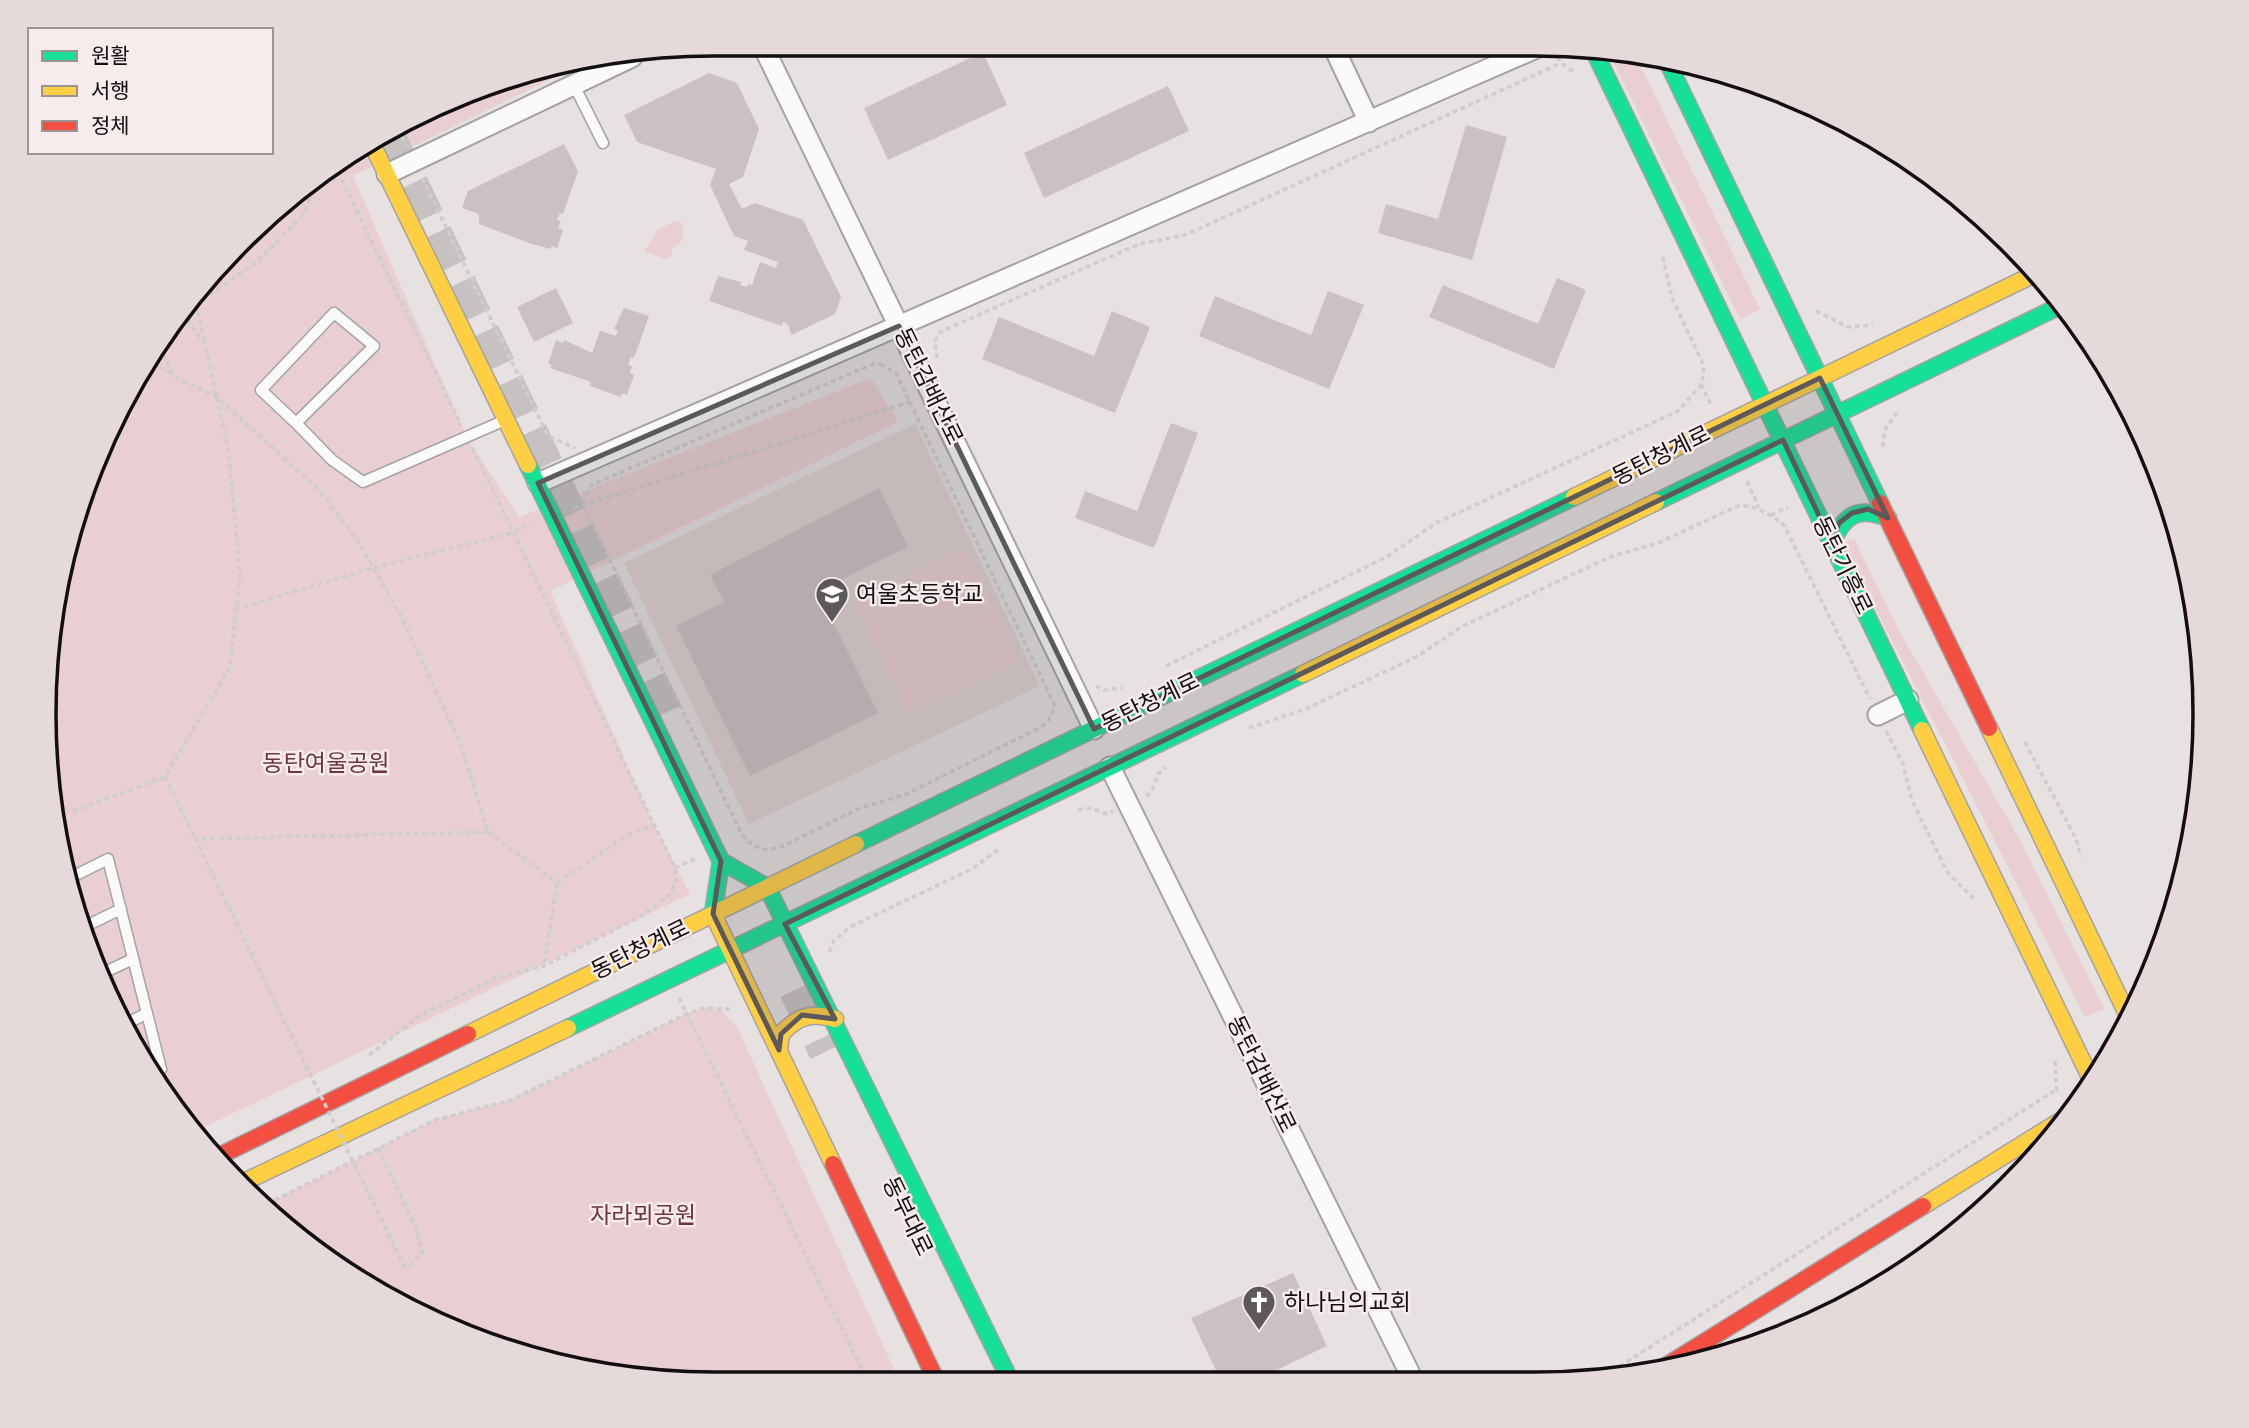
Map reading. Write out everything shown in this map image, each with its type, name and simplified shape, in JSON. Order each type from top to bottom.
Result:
[{"type":"main road","name":"동탄기흥로","points":[[1598,59],[2087,1071]]},
{"type":"main road","points":[[1672,71],[2124,1007]]},
{"type":"main road","points":[[375,150],[722,861],[767,887],[835,1019],[1006,1372]]},
{"type":"main road","name":"동탄청계로","points":[[224,1153],[767,887],[2028,278]]},
{"type":"main road","name":"동탄청계로","points":[[249,1179],[836,900],[2053,308]]},
{"type":"main road","points":[[1832,543],[1839,523],[1852,513],[1868,509],[1888,517]]},
{"type":"main road","points":[[722,861],[713,914],[932,1372]]},
{"type":"main road","points":[[779,1051],[781,1034],[802,1015],[814,1013],[835,1019]]},
{"type":"main road","points":[[1685,1354],[2044,1131]]},
{"type":"street","name":"동탄감배산로","points":[[768,56],[1094,729]]},
{"type":"street","points":[[1338,56],[1369,122]]},
{"type":"street","points":[[538,484],[1518,56]]},
{"type":"street","points":[[387,174],[618,64]]},
{"type":"street","points":[[1878,715],[1908,700]]},
{"type":"street","name":"동탄감배산로","points":[[1110,767],[1409,1372]]},
{"type":"lane","points":[[574,85],[603,143]]},
{"type":"lane","points":[[296,423],[374,346],[334,313],[261,390],[332,460],[363,482],[506,419]]},
{"type":"lane","points":[[76,875],[108,859],[160,1069]]},
{"type":"lane","points":[[90,924],[121,909]]},
{"type":"lane","points":[[108,970],[133,958]]},
{"type":"lane","points":[[132,1021],[147,1013]]},
{"type":"path","points":[[1558,57],[1561,63],[1573,70],[1580,80]]},
{"type":"path","points":[[942,368],[935,350],[940,332],[1139,244],[1185,235],[1561,63]]},
{"type":"path","points":[[401,135],[548,436],[574,446]]},
{"type":"path","points":[[339,174],[675,868],[676,881],[669,896],[641,916],[544,966],[496,978],[419,1016],[360,1062]]},
{"type":"path","points":[[202,301],[258,261],[304,214],[312,193]]},
{"type":"path","points":[[1156,671],[1388,556],[1436,523],[1678,411],[1702,383],[1704,366],[1672,298],[1660,246]]},
{"type":"path","points":[[63,809],[74,811],[165,777],[230,667],[240,574],[228,448],[197,307]]},
{"type":"path","points":[[187,320],[205,345]]},
{"type":"path","points":[[163,354],[174,376]]},
{"type":"path","points":[[157,364],[217,397],[321,492],[361,547],[401,615],[461,745],[488,832],[557,883]]},
{"type":"path","points":[[871,365],[888,367],[896,373],[1055,706],[1052,714],[1043,726],[907,794],[860,808],[781,847],[766,851],[753,847],[742,835],[582,505],[591,485],[871,365]]},
{"type":"path","points":[[1241,732],[1308,708],[1418,656],[1461,627],[1611,557],[1658,543],[1738,506],[1748,505],[1759,508],[1784,525],[1903,764],[1912,801],[1948,873],[1976,901],[1982,912]]},
{"type":"path","points":[[1091,675],[1097,687],[1104,690],[1119,689],[1131,683]]},
{"type":"path","points":[[1151,793],[1158,774],[1167,766]]},
{"type":"path","points":[[165,777],[406,1270],[422,1252],[417,1230],[378,1149]]},
{"type":"path","points":[[1067,815],[1091,808],[1107,814]]},
{"type":"path","points":[[544,966],[557,883],[629,834],[654,825]]},
{"type":"path","points":[[195,839],[488,832]]},
{"type":"path","points":[[827,959],[834,941],[842,932],[972,869],[1000,847]]},
{"type":"path","points":[[272,1201],[435,1120],[511,1100],[686,1014],[705,1008],[730,1009]]},
{"type":"path","points":[[686,1014],[863,1372]]},
{"type":"path","points":[[1620,1366],[2054,1091],[2052,1052]]},
{"type":"path","points":[[313,1085],[325,1079]]},
{"type":"highlighted area","points":[[899,326],[1094,729],[1820,378],[1888,518],[1868,509],[1852,513],[1839,523],[1832,543],[1783,440],[785,924],[835,1019],[802,1015],[781,1034],[779,1050],[713,914],[721,861],[538,483]]},
{"type":"shaded area","name":"여울초등학교","points":[[915,424],[1040,686],[749,824],[624,563]]},
{"type":"green space","points":[[1613,61],[1640,65],[1760,309],[1740,319]]},
{"type":"green space","name":"동탄여울공원","points":[[559,75],[353,176],[467,438],[519,517],[871,378],[898,422],[550,591],[654,825],[690,894],[203,1128],[144,1043],[106,966],[78,884],[62,800],[57,757],[57,671],[78,544],[106,462],[144,385],[167,348],[219,280],[249,249],[280,219],[348,167],[385,144],[462,106]]},
{"type":"green space","points":[[677,220],[683,224],[683,238],[672,248],[671,257],[666,259],[644,252],[657,230]]},
{"type":"green space","points":[[1849,539],[1855,540],[1897,627],[2020,840],[2104,1009],[2085,1017],[1843,545]]},
{"type":"green space","points":[[966,549],[1019,660],[908,713],[855,602]]},
{"type":"green space","name":"자라뫼공원","points":[[704,1008],[721,1010],[737,1027],[895,1372],[671,1371],[544,1350],[462,1322],[385,1284],[313,1236],[272,1201],[435,1120],[511,1100],[686,1014]]},
{"type":"building","points":[[974,56],[985,56],[1007,105],[888,160],[864,108]]},
{"type":"building","points":[[709,73],[737,83],[759,129],[743,177],[729,184],[742,209],[755,203],[803,220],[841,297],[835,314],[791,335],[788,324],[783,322],[782,326],[709,301],[718,276],[741,282],[740,285],[747,287],[748,284],[752,285],[760,262],[776,268],[778,262],[744,250],[748,241],[734,236],[710,185],[716,169],[637,142],[624,115]]},
{"type":"building","points":[[1168,86],[1189,131],[1044,198],[1024,153]]},
{"type":"building","points":[[1466,125],[1507,137],[1472,260],[1378,233],[1386,204],[1438,219]]},
{"type":"building","points":[[564,144],[578,171],[563,214],[560,213],[557,220],[561,221],[558,228],[563,230],[557,248],[552,246],[550,249],[529,243],[479,224],[479,214],[462,208],[468,191]]},
{"type":"building","points":[[1557,278],[1586,290],[1554,369],[1429,317],[1443,285],[1538,324]]},
{"type":"building","points":[[556,288],[573,323],[534,342],[517,307]]},
{"type":"building","points":[[1328,291],[1364,305],[1329,389],[1199,336],[1215,296],[1311,335]]},
{"type":"building","points":[[624,308],[649,316],[634,358],[631,357],[628,365],[632,366],[630,373],[634,375],[627,395],[622,393],[621,397],[590,386],[591,382],[550,368],[552,365],[548,364],[556,340],[563,343],[564,340],[592,353],[600,331],[616,336],[618,331],[614,329]]},
{"type":"building","points":[[1112,311],[1150,327],[1115,413],[982,359],[999,317],[1094,356]]},
{"type":"building","points":[[1171,423],[1198,433],[1154,548],[1075,518],[1085,491],[1137,511]]},
{"type":"building","points":[[879,488],[908,547],[818,591],[878,713],[750,776],[676,626],[724,602],[710,575]]},
{"type":"building","name":"하나님의교회","points":[[1293,1273],[1327,1346],[1272,1372],[1217,1372],[1191,1318]]},
{"type":"tunnel","points":[[389,142],[667,719]]},
{"type":"tunnel","points":[[797,989],[827,1051]]},
{"type":"traffic: fast","points":[[1598,59],[1922,730]]},
{"type":"traffic: fast","points":[[1672,71],[1880,503]]},
{"type":"traffic: fast","points":[[1656,502],[2054,309]]},
{"type":"traffic: fast","points":[[528,465],[721,861],[767,887]]},
{"type":"traffic: fast","points":[[856,844],[1574,497]]},
{"type":"traffic: fast","points":[[1832,543],[1842,525],[1854,515],[1869,513],[1888,518]]},
{"type":"traffic: fast","points":[[568,1028],[1303,674]]},
{"type":"traffic: fast","points":[[713,914],[721,861]]},
{"type":"traffic: fast","points":[[767,887],[1006,1372]]},
{"type":"traffic: slow","points":[[375,150],[528,465]]},
{"type":"traffic: slow","points":[[1574,497],[2028,278]]},
{"type":"traffic: slow","points":[[1303,674],[1656,502]]},
{"type":"traffic: slow","points":[[1989,728],[2124,1007]]},
{"type":"traffic: slow","points":[[1922,730],[2087,1071]]},
{"type":"traffic: slow","points":[[468,1034],[856,844]]},
{"type":"traffic: slow","points":[[713,914],[833,1164]]},
{"type":"traffic: slow","points":[[779,1050],[781,1034],[799,1019],[812,1016],[835,1019]]},
{"type":"traffic: slow","points":[[249,1179],[568,1028]]},
{"type":"traffic: slow","points":[[1923,1206],[2044,1131]]},
{"type":"traffic: jam","points":[[1880,503],[1989,728]]},
{"type":"traffic: jam","points":[[224,1153],[468,1034]]},
{"type":"traffic: jam","points":[[833,1164],[932,1372]]},
{"type":"traffic: jam","points":[[1684,1354],[1923,1206]]},
{"type":"place","name":"여울초등학교","points":[[832,624]]},
{"type":"place","name":"하나님의교회","points":[[1259,1332]]}]
